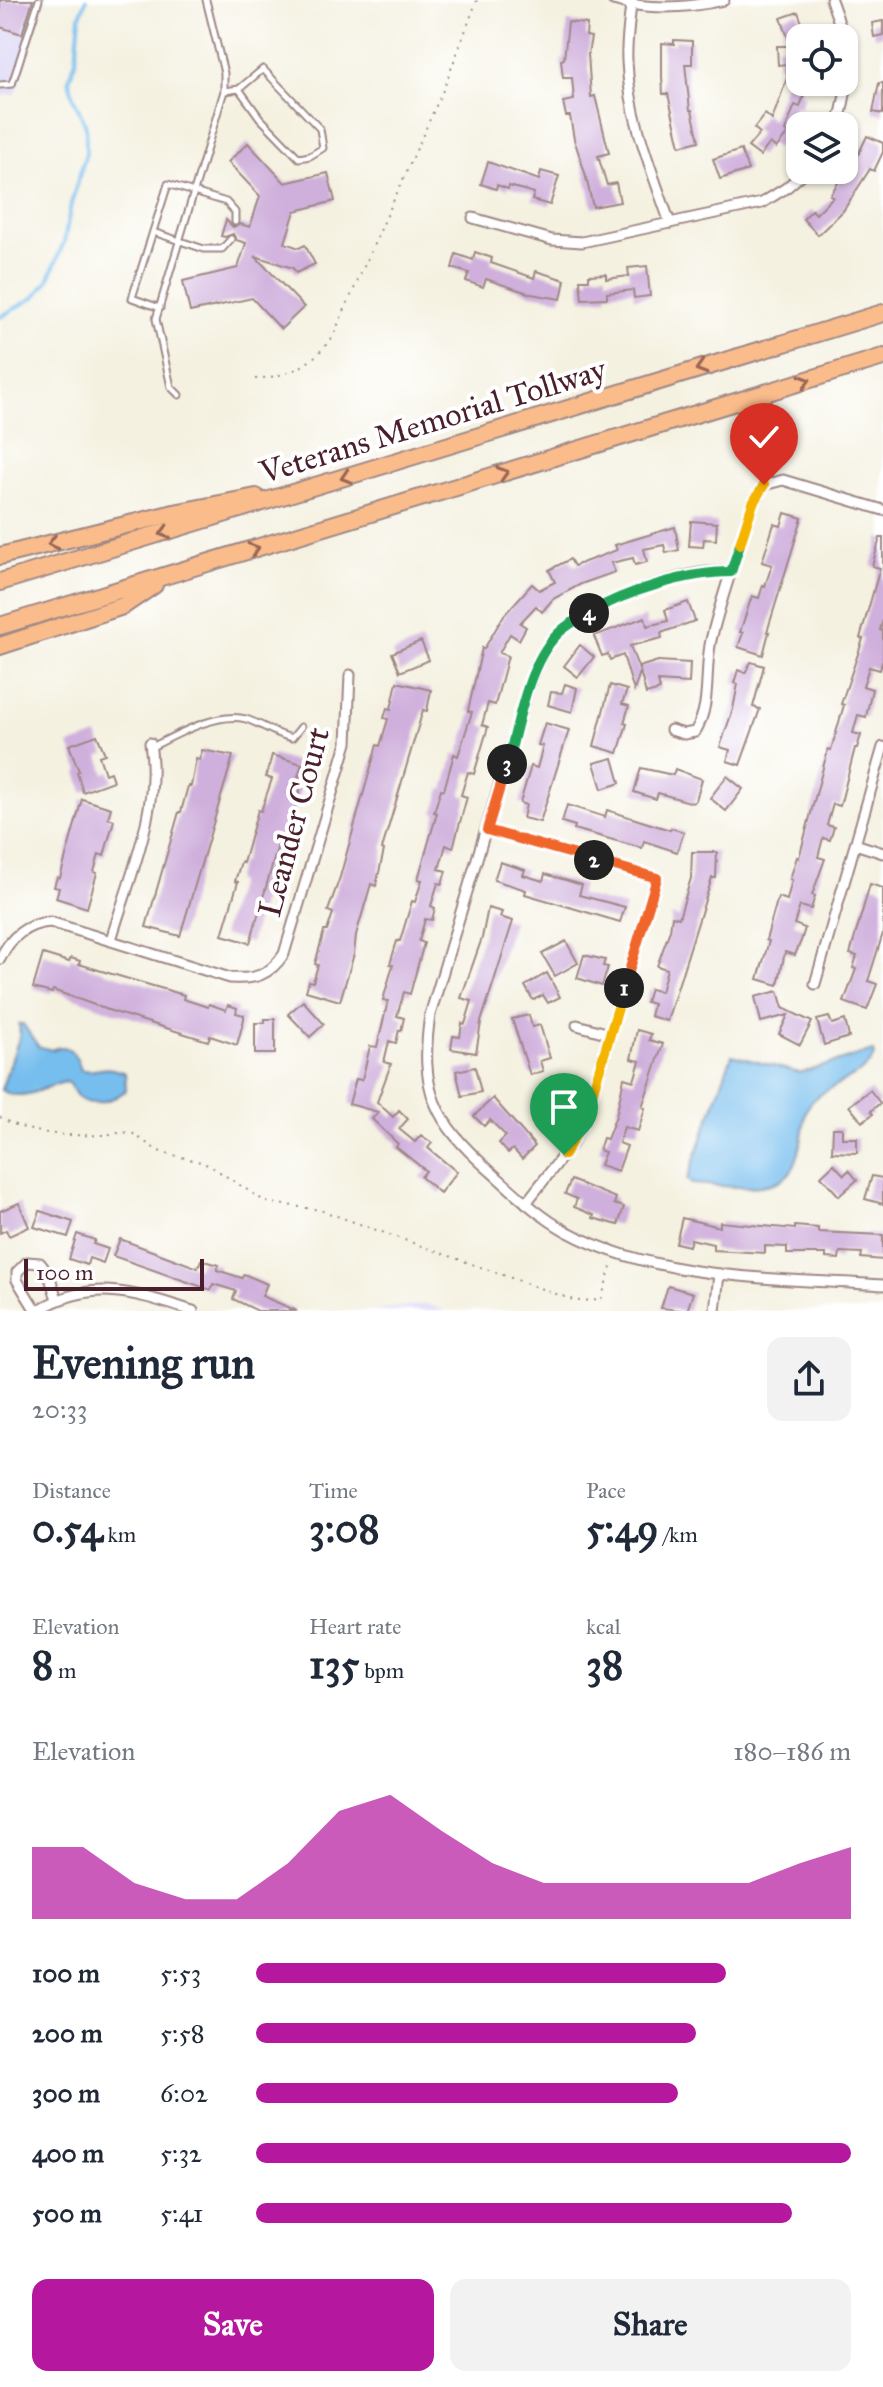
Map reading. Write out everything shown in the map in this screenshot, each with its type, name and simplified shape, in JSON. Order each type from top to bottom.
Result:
[{"type":"highway","name":"Veterans Memorial Tollway","points":[[0,582],[883,313]]},
{"type":"highway","points":[[0,626],[883,357]]},
{"type":"highway","points":[[0,556],[235,499],[293,494]]},
{"type":"highway","points":[[0,646],[123,606],[166,576]]},
{"type":"street","points":[[613,0],[631,5],[689,6],[724,0]]},
{"type":"street","points":[[831,0],[842,29],[848,65],[847,89],[841,112]]},
{"type":"street","points":[[631,5],[627,61],[632,99],[642,141],[670,223]]},
{"type":"street","points":[[473,218],[552,240],[571,242],[762,203],[791,184]]},
{"type":"street","points":[[671,730],[684,734],[695,732],[701,721],[710,644],[753,503],[764,485],[783,480],[883,510]]},
{"type":"street","points":[[731,572],[702,572],[599,607],[562,629],[542,654],[535,668],[430,1015],[427,1080],[437,1110],[449,1131],[526,1203],[568,1232],[616,1251],[683,1269],[883,1285]]},
{"type":"street","name":"Leander Court","points":[[111,940],[230,978],[266,975],[284,954],[347,743],[350,675]]},
{"type":"street","points":[[0,959],[13,938],[37,923],[65,925],[111,940],[152,799],[154,769],[150,746]]},
{"type":"street","points":[[815,984],[883,747]]},
{"type":"street","points":[[487,830],[657,878],[579,1130],[556,1166],[526,1203]]},
{"type":"street","points":[[855,844],[883,853]]},
{"type":"street","points":[[577,1025],[610,1034]]},
{"type":"street","points":[[57,1299],[40,1263],[27,1262],[17,1272],[17,1280],[37,1311],[57,1299],[113,1290],[140,1294],[193,1311]]},
{"type":"street","points":[[715,1311],[719,1274]]},
{"type":"lane","points":[[0,85],[12,84],[39,0]]},
{"type":"lane","points":[[179,395],[171,387],[156,327],[224,91],[224,73],[206,0]]},
{"type":"lane","points":[[224,91],[239,89],[263,69],[320,129],[323,148],[299,158],[260,118],[239,89]]},
{"type":"lane","points":[[160,308],[132,298],[168,184],[226,202],[235,212],[235,222]]},
{"type":"lane","points":[[153,232],[204,249],[222,249],[231,239]]},
{"type":"lane","points":[[150,746],[185,730],[227,718],[242,718],[292,738],[301,727]]},
{"type":"path","points":[[255,379],[276,377],[308,364],[332,338],[444,88],[477,0]]},
{"type":"path","points":[[0,1117],[18,1126],[59,1134],[132,1133],[158,1151],[212,1167],[266,1202],[320,1210],[576,1301],[601,1300],[616,1251]]},
{"type":"shaded area","points":[[0,0],[45,0],[16,94],[0,96]]},
{"type":"shaded area","points":[[427,1304],[445,1311],[368,1311]]},
{"type":"water","points":[[19,1024],[23,1024],[38,1046],[51,1050],[67,1048],[77,1059],[81,1070],[106,1068],[125,1073],[126,1090],[110,1099],[91,1103],[80,1099],[67,1082],[18,1095],[1,1090],[20,1035]]},
{"type":"water","points":[[873,1051],[875,1054],[862,1071],[822,1094],[806,1110],[799,1153],[787,1176],[763,1186],[748,1187],[692,1184],[687,1180],[732,1055],[800,1073]]},
{"type":"building","points":[[0,0],[33,0],[22,34],[0,27]]},
{"type":"building","points":[[798,12],[802,24],[786,24],[786,32],[781,18]]},
{"type":"building","points":[[883,21],[883,35],[874,37],[872,23]]},
{"type":"building","points":[[568,22],[587,24],[586,36],[591,37],[588,54],[591,97],[595,96],[609,153],[598,156],[607,185],[616,183],[620,202],[593,207],[570,116],[566,116],[563,102],[574,100],[572,78],[563,78],[561,60],[564,59]]},
{"type":"building","points":[[674,40],[692,41],[692,64],[685,64],[690,110],[699,141],[680,146],[668,94],[663,94],[662,77],[662,43],[674,44]]},
{"type":"building","points":[[777,46],[786,46],[786,64],[778,65]]},
{"type":"building","points":[[786,81],[786,96],[804,96],[800,107],[795,105],[792,112],[786,112],[786,136],[776,148],[770,143],[760,156],[748,147],[760,133],[754,128],[765,114],[772,120]]},
{"type":"building","points":[[879,83],[883,83],[883,114],[873,112]]},
{"type":"building","points":[[867,136],[883,143],[883,152],[874,171],[870,169],[843,211],[818,235],[803,219],[812,210],[816,214],[833,197],[830,195],[837,184],[858,184],[858,155]]},
{"type":"building","points":[[248,143],[285,183],[328,173],[335,201],[295,211],[285,243],[299,248],[305,245],[315,264],[296,273],[293,268],[255,256],[304,307],[281,329],[252,298],[190,312],[183,281],[238,268],[246,243],[236,240],[233,234],[221,236],[226,220],[233,227],[240,224],[250,227],[260,196],[228,162]]},
{"type":"building","points":[[741,150],[748,170],[720,179],[713,159]]},
{"type":"building","points":[[488,162],[539,180],[541,171],[559,176],[550,205],[532,200],[534,193],[509,186],[508,189],[497,185],[496,189],[481,184]]},
{"type":"building","points":[[475,252],[492,258],[491,263],[534,278],[536,271],[565,280],[561,299],[531,294],[486,279],[483,287],[466,281],[469,273],[452,268],[456,254],[473,260]]},
{"type":"building","points":[[647,266],[650,296],[634,298],[633,290],[607,293],[607,298],[582,299],[580,280],[589,280],[589,275],[606,274],[606,279],[629,276],[628,268]]},
{"type":"building","points":[[785,513],[802,518],[767,632],[763,655],[738,647],[743,633],[740,632],[752,596],[759,598],[765,586],[772,565],[762,562],[774,524],[781,526]]},
{"type":"building","points":[[691,521],[717,523],[716,540],[704,539],[703,547],[689,546]]},
{"type":"building","points":[[675,527],[679,550],[666,553],[664,545],[644,549],[647,562],[635,565],[633,558],[611,563],[615,572],[581,584],[553,599],[542,612],[536,606],[520,623],[526,627],[519,640],[510,634],[499,653],[508,656],[495,705],[488,703],[482,725],[488,727],[474,774],[468,772],[461,795],[467,797],[453,848],[446,845],[439,869],[446,871],[442,884],[438,883],[431,906],[435,908],[432,920],[425,919],[419,941],[424,943],[410,994],[404,992],[397,1016],[404,1018],[401,1031],[396,1043],[389,1041],[384,1062],[391,1064],[377,1102],[393,1117],[399,1110],[408,1119],[399,1129],[415,1142],[421,1135],[432,1143],[428,1148],[457,1172],[440,1193],[421,1177],[426,1171],[396,1147],[398,1144],[372,1119],[378,1112],[349,1104],[356,1079],[362,1080],[370,1046],[377,1047],[388,1001],[383,1000],[393,965],[390,964],[422,880],[418,879],[441,789],[444,790],[454,754],[458,756],[472,712],[468,711],[482,648],[504,615],[532,584],[539,590],[555,582],[549,570],[570,559],[574,566],[617,550],[615,545]]},
{"type":"building","points":[[880,538],[883,538],[883,620],[880,630],[883,631],[883,659],[880,670],[869,667],[863,686],[872,689],[866,717],[858,715],[853,733],[861,735],[840,806],[833,804],[827,825],[834,827],[830,840],[823,838],[818,857],[825,859],[812,895],[815,896],[811,909],[800,906],[794,924],[805,928],[795,955],[785,952],[778,985],[758,979],[769,941],[766,940],[778,897],[787,900],[790,879],[799,858],[828,749],[831,750],[844,705],[841,704],[863,639],[860,638],[880,568],[872,566]]},
{"type":"building","points":[[688,602],[695,621],[661,633],[662,638],[630,646],[640,672],[634,691],[623,655],[610,660],[608,654],[602,656],[594,636],[645,617],[647,626],[668,621],[665,610]]},
{"type":"building","points":[[421,641],[429,660],[400,672],[392,653]]},
{"type":"building","points":[[580,645],[594,657],[578,677],[564,666]]},
{"type":"building","points":[[658,661],[690,663],[689,683],[658,681],[660,690],[646,694],[639,667]]},
{"type":"building","points":[[751,662],[764,666],[753,707],[760,709],[740,765],[727,761],[730,750],[720,747],[733,709],[738,670],[745,673]]},
{"type":"building","points":[[397,682],[431,690],[382,849],[376,886],[371,884],[356,935],[354,954],[340,1001],[306,991],[309,981],[313,982],[324,931],[327,931],[333,913],[328,911]]},
{"type":"building","points":[[565,684],[577,688],[572,712],[548,705],[551,692],[562,693]]},
{"type":"building","points":[[610,685],[627,690],[622,704],[629,706],[618,753],[594,746]]},
{"type":"building","points":[[545,723],[569,730],[540,822],[523,818],[526,805],[520,803],[531,766],[537,768],[543,746],[538,745]]},
{"type":"building","points":[[97,735],[105,754],[99,756],[105,774],[110,772],[113,781],[83,792],[69,745]]},
{"type":"building","points":[[202,750],[233,756],[180,936],[146,927],[179,812],[188,786],[191,786],[196,759],[200,760]]},
{"type":"building","points":[[272,755],[302,764],[298,776],[303,777],[287,839],[280,838],[250,943],[222,935],[241,862],[272,779],[266,777]]},
{"type":"building","points":[[613,758],[620,783],[602,789],[594,763]]},
{"type":"building","points":[[641,768],[673,775],[675,769],[702,779],[696,800],[693,803],[658,793],[656,799],[634,792]]},
{"type":"building","points":[[727,776],[743,789],[726,811],[710,798]]},
{"type":"building","points":[[82,799],[111,808],[108,818],[114,820],[104,856],[99,854],[87,908],[56,898],[59,888],[54,887],[57,877],[60,878]]},
{"type":"building","points":[[567,805],[605,817],[607,810],[684,832],[677,852],[644,841],[642,848],[574,829],[575,826],[562,822]]},
{"type":"building","points":[[692,852],[717,852],[716,878],[712,878],[667,1021],[650,1016],[653,1004],[646,1002],[650,989],[661,992],[667,969],[657,966],[672,916],[679,918],[691,878]]},
{"type":"building","points":[[500,862],[525,870],[523,875],[543,881],[545,874],[582,885],[579,895],[625,907],[620,922],[525,894],[526,890],[494,880]]},
{"type":"building","points":[[870,884],[883,888],[883,933],[868,981],[877,984],[867,1010],[844,1002],[856,969],[853,968],[857,956],[850,954]]},
{"type":"building","points":[[488,908],[502,912],[500,917],[513,921],[481,1022],[476,1053],[451,1049],[453,1036],[460,1037],[462,1023],[465,1024],[472,1001],[461,998],[482,938]]},
{"type":"building","points":[[566,941],[578,963],[555,976],[542,954]]},
{"type":"building","points":[[43,954],[69,962],[71,958],[80,961],[79,964],[184,995],[183,999],[208,1007],[209,1004],[226,1010],[228,1005],[237,1008],[236,1013],[244,1015],[244,1019],[237,1045],[210,1036],[208,1041],[53,990],[52,993],[33,988]]},
{"type":"building","points":[[584,955],[605,960],[603,966],[608,967],[602,986],[577,978]]},
{"type":"building","points":[[547,973],[560,997],[548,1003],[543,995],[533,1000],[525,986]]},
{"type":"building","points":[[778,991],[783,1008],[812,1022],[800,1045],[779,1034],[788,1015],[761,1022],[755,997]]},
{"type":"building","points":[[303,1001],[324,1024],[310,1037],[288,1014]]},
{"type":"building","points":[[529,1015],[532,1027],[540,1025],[550,1058],[540,1061],[543,1071],[530,1075],[512,1019]]},
{"type":"building","points":[[829,1017],[832,1024],[845,1020],[849,1037],[824,1045],[817,1020]]},
{"type":"building","points":[[265,1019],[275,1019],[275,1054],[255,1054],[255,1023],[265,1023]]},
{"type":"building","points":[[637,1030],[651,1034],[649,1040],[663,1044],[642,1107],[645,1108],[638,1131],[624,1127],[619,1143],[627,1146],[618,1171],[600,1165],[605,1152],[599,1150],[616,1116],[624,1078],[634,1081],[640,1061],[631,1059]]},
{"type":"building","points":[[475,1067],[481,1092],[462,1096],[456,1071]]},
{"type":"building","points":[[550,1082],[570,1099],[557,1114],[537,1096]]},
{"type":"building","points":[[870,1090],[880,1103],[871,1111],[873,1114],[862,1122],[849,1106]]},
{"type":"building","points":[[493,1098],[535,1146],[522,1159],[513,1149],[508,1153],[499,1143],[506,1136],[490,1120],[484,1126],[474,1116]]},
{"type":"building","points":[[833,1128],[842,1128],[842,1138],[857,1138],[857,1153],[832,1152]]},
{"type":"building","points":[[834,1164],[844,1175],[849,1170],[857,1180],[839,1196],[821,1176]]},
{"type":"building","points":[[872,1176],[883,1178],[883,1204],[865,1199]]},
{"type":"building","points":[[571,1180],[616,1198],[614,1204],[624,1207],[618,1225],[593,1218],[594,1215],[574,1207],[577,1199],[565,1194]]},
{"type":"building","points":[[19,1203],[29,1227],[9,1236],[6,1230],[0,1233],[0,1211]]},
{"type":"building","points":[[40,1211],[73,1222],[68,1237],[34,1227]]},
{"type":"building","points":[[682,1218],[720,1227],[720,1222],[883,1235],[883,1260],[861,1258],[862,1253],[840,1252],[839,1259],[826,1258],[826,1254],[787,1254],[787,1247],[765,1246],[765,1253],[713,1250],[713,1244],[691,1239],[689,1246],[676,1243]]},
{"type":"building","points":[[77,1234],[95,1240],[93,1244],[108,1249],[103,1263],[89,1258],[87,1265],[69,1259]]},
{"type":"building","points":[[120,1239],[198,1268],[201,1260],[219,1265],[217,1270],[242,1278],[244,1274],[267,1284],[262,1296],[297,1311],[258,1311],[233,1299],[236,1291],[213,1284],[211,1290],[113,1256]]},
{"type":"building","points":[[668,1286],[693,1293],[687,1311],[661,1308]]},
{"type":"waterway","points":[[0,317],[35,297],[48,281],[64,242],[86,153],[86,126],[69,79],[76,60],[80,16],[86,0]]},
{"type":"route","points":[[564,1155],[585,1117],[657,878],[487,830],[531,679],[542,654],[562,629],[599,607],[702,572],[731,572],[753,503],[764,485]]}]
